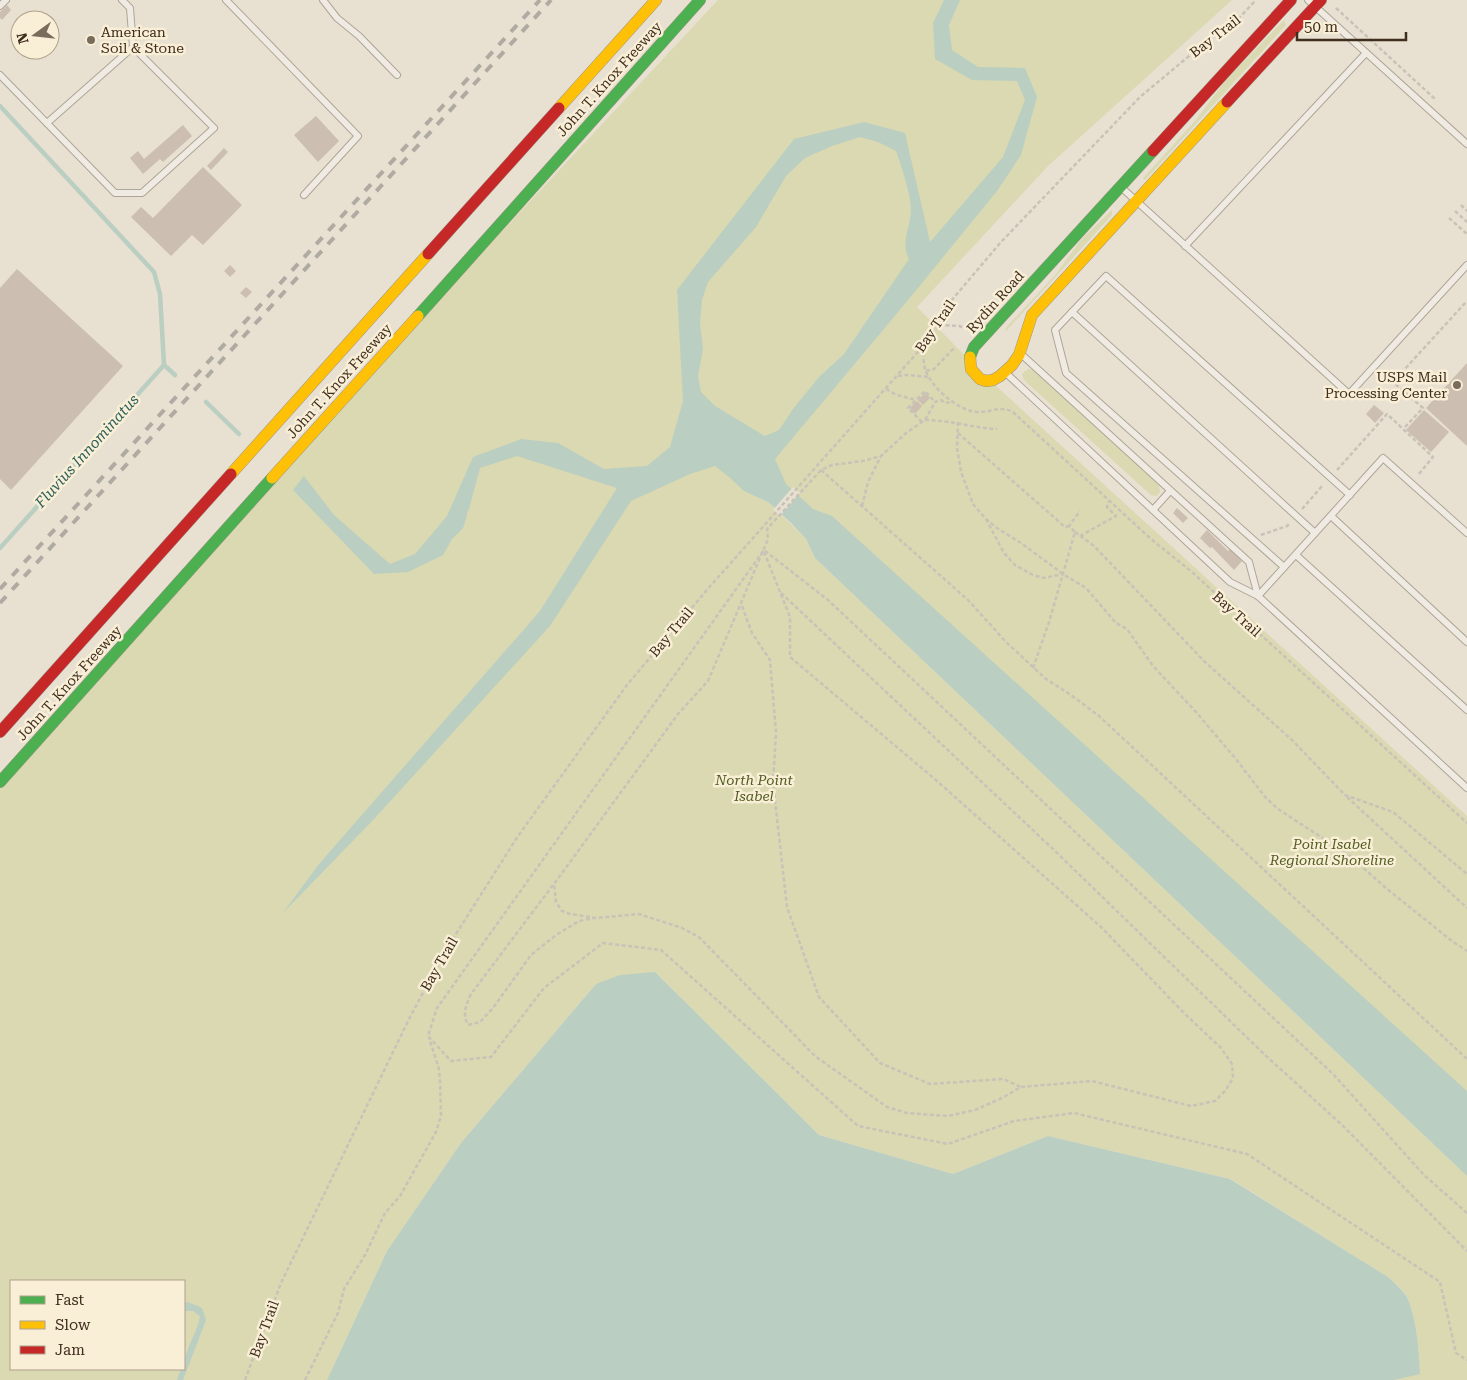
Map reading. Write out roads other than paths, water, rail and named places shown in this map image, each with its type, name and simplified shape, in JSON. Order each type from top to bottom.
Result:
[{"type":"main road","name":"John T. Knox Freeway","points":[[0,732],[656,0]]},
{"type":"main road","name":"John T. Knox Freeway","points":[[0,782],[700,0]]},
{"type":"main road","name":"Rydin Road","points":[[1005,371],[996,379],[978,378],[969,366],[969,358],[974,347],[1291,0]]},
{"type":"main road","points":[[1005,371],[1020,353],[1032,315],[1136,202],[1314,2]]},
{"type":"lane","points":[[0,6],[6,0]]},
{"type":"lane","points":[[0,75],[115,193],[142,193],[214,128],[133,47],[130,8],[122,0]]},
{"type":"lane","points":[[226,0],[358,136],[304,195]]},
{"type":"lane","points":[[323,0],[337,18],[359,36],[397,74]]},
{"type":"lane","points":[[1314,2],[1467,144]]},
{"type":"lane","points":[[46,123],[133,47]]},
{"type":"lane","points":[[1185,246],[1366,52]]},
{"type":"lane","points":[[1120,186],[1349,394],[1467,265]]},
{"type":"lane","points":[[1284,567],[1066,373],[1055,330],[1106,276],[1350,494]]},
{"type":"lane","points":[[1072,312],[1315,533]]},
{"type":"lane","points":[[1020,353],[1249,562],[1258,596]]},
{"type":"lane","points":[[1005,371],[1230,582],[1258,596],[1467,788]]},
{"type":"lane","points":[[1258,596],[1383,458],[1467,532]]},
{"type":"lane","points":[[1153,510],[1170,491]]},
{"type":"lane","points":[[1331,516],[1467,642]]},
{"type":"lane","points":[[1296,554],[1467,710]]},
{"type":"waterway","points":[[0,106],[154,272],[160,294],[164,365]]},
{"type":"waterway","name":"Fluvius Innominatus","points":[[164,365],[175,375]]},
{"type":"waterway","name":"Fluvius Innominatus","points":[[0,548],[164,365]]},
{"type":"waterway","name":"Fluvius Innominatus","points":[[206,402],[239,434]]},
{"type":"waterway","name":"Fluvius Innominatus","points":[[452,536],[461,527],[465,514]]},
{"type":"railway","points":[[0,589],[540,0]]},
{"type":"railway","points":[[0,603],[551,0]]},
{"type":"place","name":"American Soil & Stone","points":[[91,40]]},
{"type":"place","name":"USPS Mail Processing Center","points":[[1457,385]]},
{"type":"park label","name":"North Point Isabel","points":[[754,788]]},
{"type":"park label","name":"Point Isabel Regional Shoreline","points":[[1332,852]]}]
